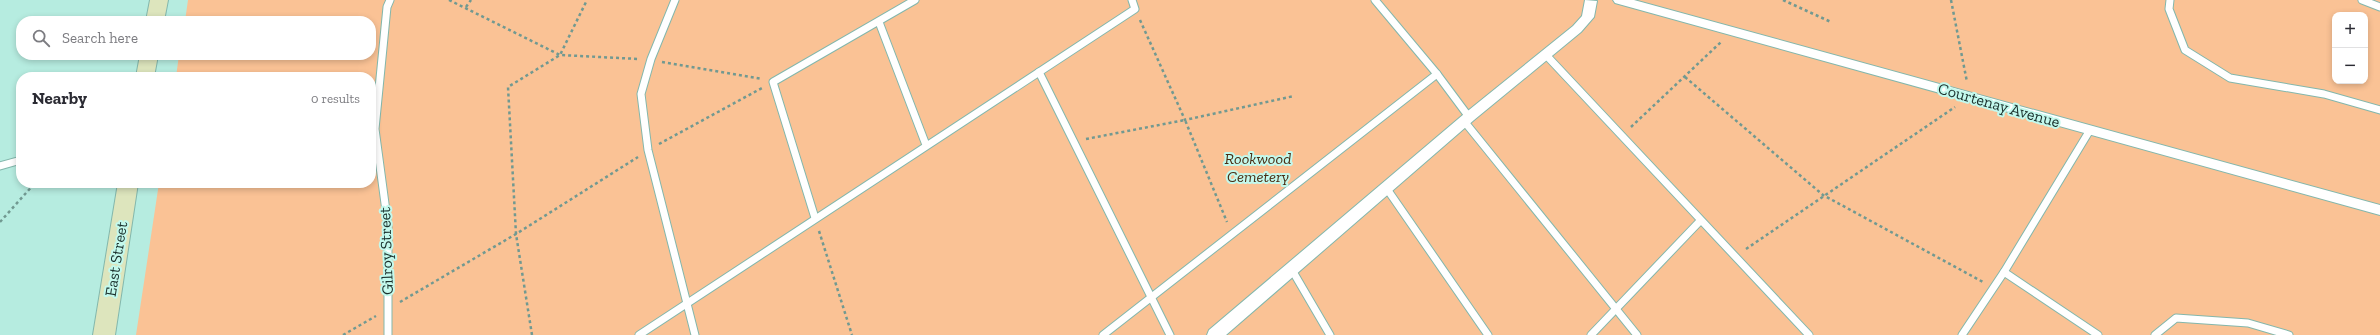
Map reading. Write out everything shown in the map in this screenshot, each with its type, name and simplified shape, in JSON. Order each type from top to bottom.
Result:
[{"type":"main road","points":[[157,16],[159,0]]},
{"type":"main road","points":[[147,72],[148,60]]},
{"type":"main road","name":"East Street","points":[[104,335],[127,188]]},
{"type":"street","points":[[1215,335],[1387,189],[1466,119],[1546,55],[1588,17],[1595,0]]},
{"type":"street","name":"Courtenay Avenue","points":[[1619,0],[2380,210]]},
{"type":"lane","name":"Gilroy Street","points":[[376,119],[387,7],[390,0]]},
{"type":"lane","points":[[675,0],[650,60],[640,94],[648,150],[688,302],[695,335]]},
{"type":"lane","points":[[815,218],[773,82],[915,0]]},
{"type":"lane","points":[[639,335],[1135,9],[1132,0]]},
{"type":"lane","points":[[1375,0],[1437,74],[1466,119],[1637,335]]},
{"type":"lane","points":[[2170,0],[2169,9],[2185,50],[2230,78],[2324,94],[2380,110]]},
{"type":"lane","points":[[2362,0],[2380,7]]},
{"type":"lane","points":[[879,22],[926,145]]},
{"type":"lane","points":[[1546,55],[1700,221],[1809,335]]},
{"type":"lane","points":[[1039,72],[1170,335]]},
{"type":"lane","points":[[1103,335],[1437,74]]},
{"type":"lane","points":[[1962,335],[2004,272],[2090,130]]},
{"type":"lane","name":"Gilroy Street","points":[[376,136],[388,226],[388,335]]},
{"type":"lane","points":[[0,166],[16,161]]},
{"type":"lane","points":[[1387,189],[1488,335]]},
{"type":"lane","points":[[1591,335],[1700,221]]},
{"type":"lane","points":[[1292,270],[1330,335]]},
{"type":"lane","points":[[2004,272],[2098,335]]},
{"type":"lane","points":[[2155,335],[2176,318],[2236,320],[2275,329],[2289,335]]},
{"type":"path","points":[[449,0],[560,54],[650,60],[773,82]]},
{"type":"path","points":[[466,7],[471,0]]},
{"type":"path","points":[[532,335],[516,234],[508,87],[560,54],[587,0]]},
{"type":"path","points":[[1783,0],[1831,22]]},
{"type":"path","points":[[1736,257],[1823,195],[1970,97],[1951,0]]},
{"type":"path","points":[[1135,9],[1185,120],[1232,234]]},
{"type":"path","points":[[1622,136],[1732,31]]},
{"type":"path","points":[[1685,77],[1823,195],[1994,288]]},
{"type":"path","points":[[343,335],[516,234],[648,150],[773,82]]},
{"type":"path","points":[[1074,141],[1185,120],[1294,96]]},
{"type":"path","points":[[0,222],[31,188]]},
{"type":"path","points":[[815,218],[852,335]]},
{"type":"green space","name":"Rookwood Cemetery","points":[[188,0],[2380,0],[2380,335],[136,335],[158,188],[376,188],[376,72],[177,72],[178,60],[376,60],[376,16],[186,16]]}]
